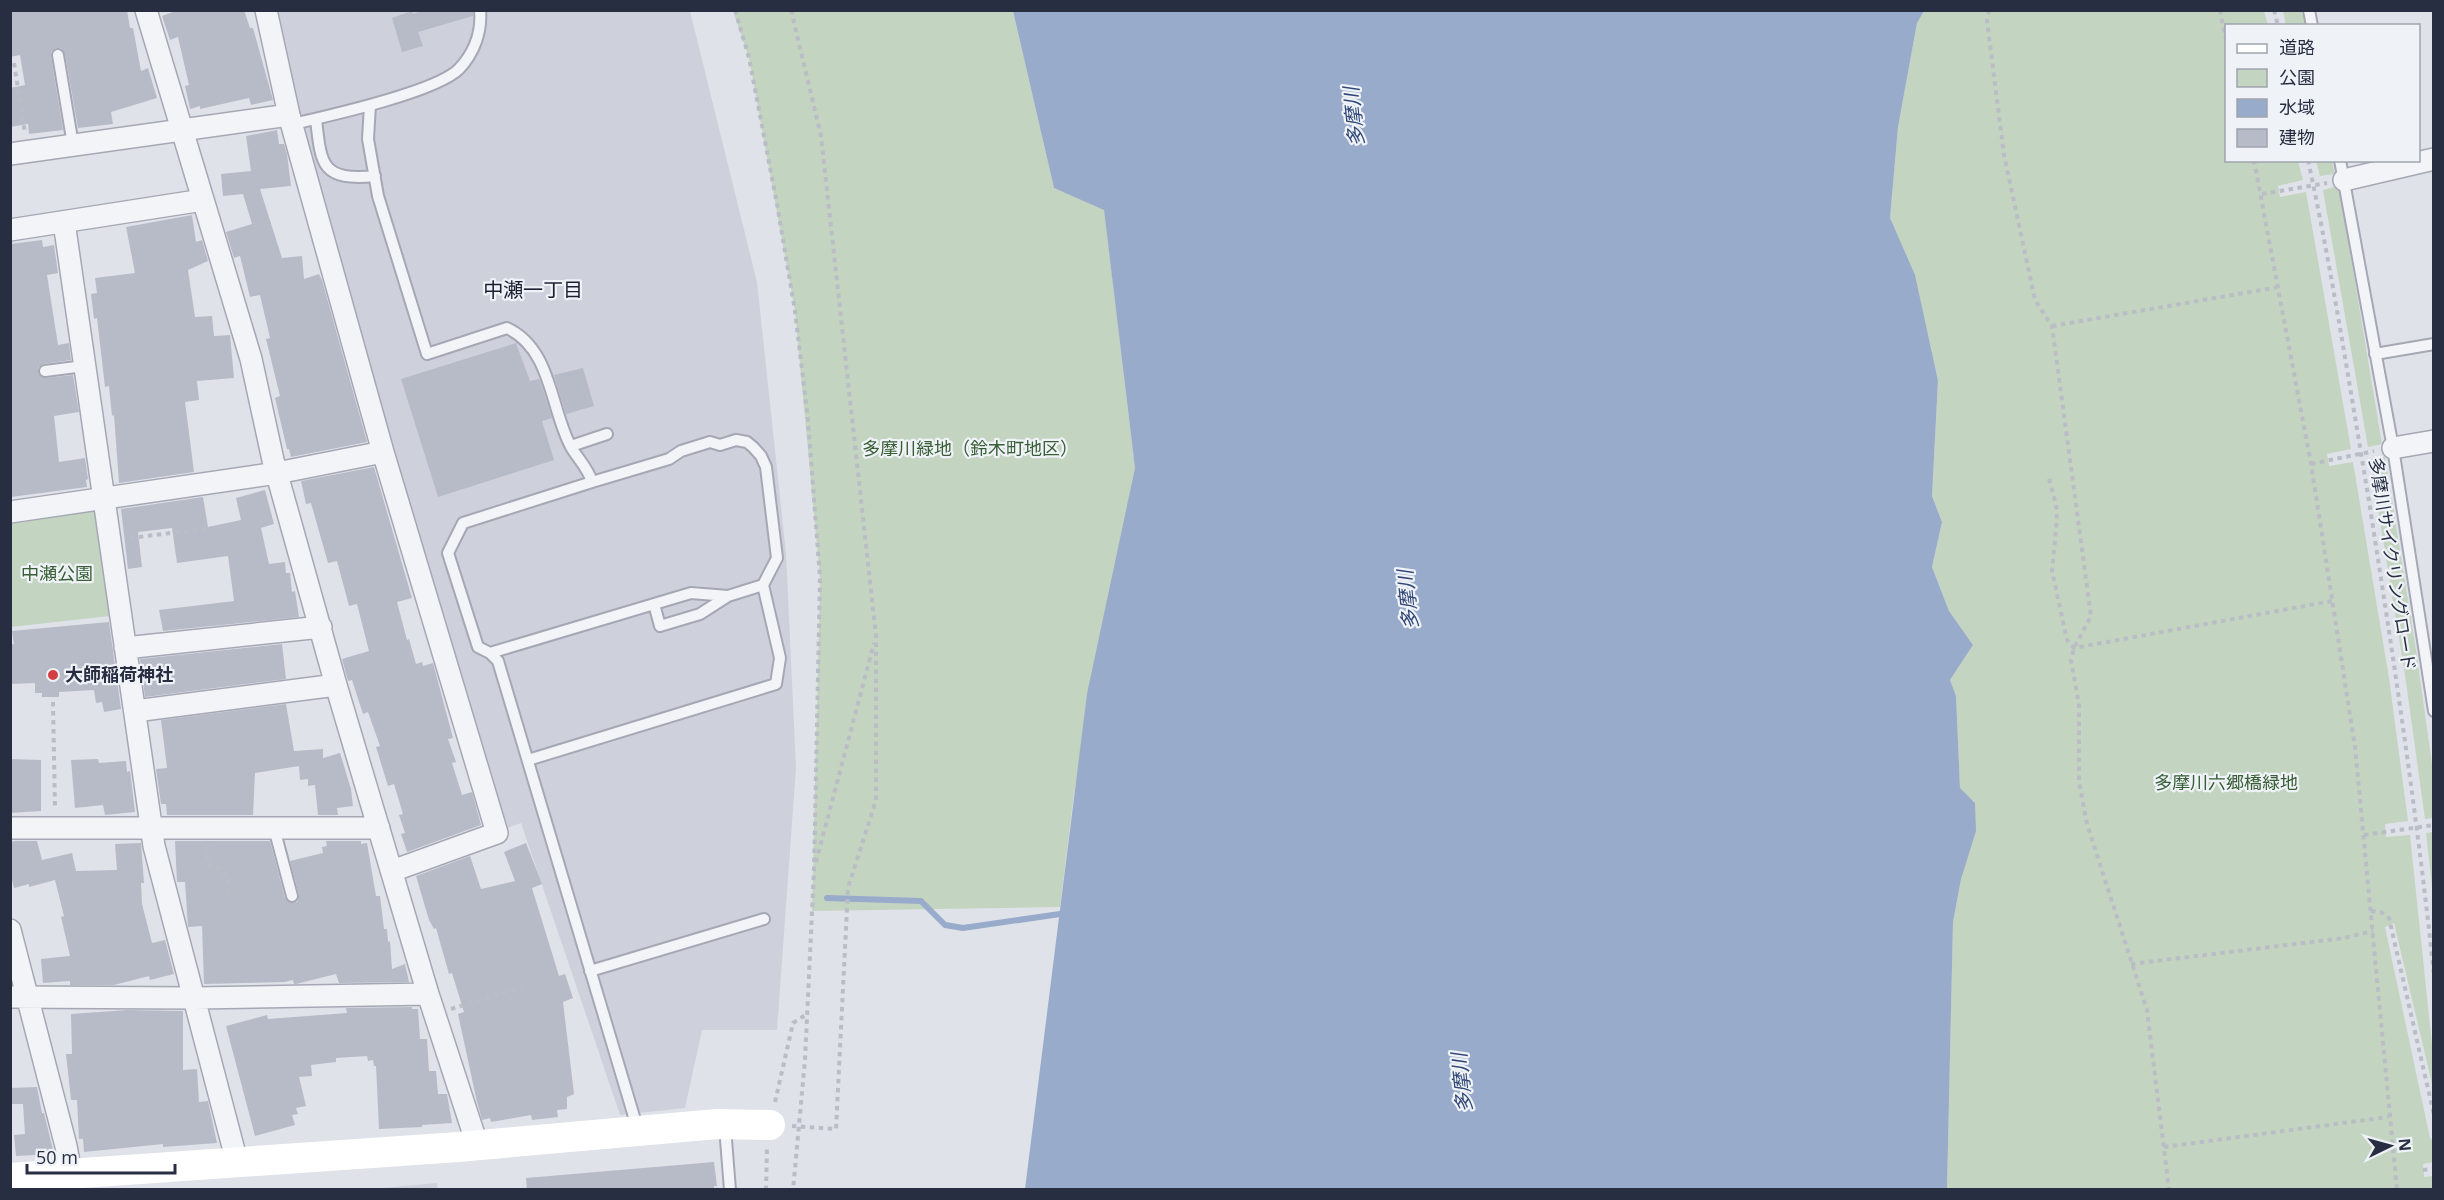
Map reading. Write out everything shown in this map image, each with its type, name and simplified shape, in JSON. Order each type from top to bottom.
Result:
[{"type":"street","points":[[146,10],[251,359],[277,474],[336,685],[431,1004],[477,1144]]},
{"type":"street","points":[[266,10],[291,120],[384,452],[497,833],[392,871]]},
{"type":"street","points":[[19,152],[182,129],[291,120]]},
{"type":"street","points":[[2342,170],[2408,162]]},
{"type":"street","points":[[10,230],[203,200]]},
{"type":"street","points":[[64,222],[151,827],[237,1162]]},
{"type":"street","points":[[2393,448],[2433,441]]},
{"type":"street","points":[[10,512],[277,474],[384,452]]},
{"type":"street","points":[[125,648],[321,627]]},
{"type":"street","points":[[135,711],[336,685]]},
{"type":"street","points":[[10,828],[379,828]]},
{"type":"street","points":[[10,930],[19,997],[73,1182]]},
{"type":"street","points":[[19,997],[195,998],[431,1004]]},
{"type":"street","points":[[10,1178],[73,1182],[237,1162],[724,1124],[767,1131]]},
{"type":"lane","points":[[291,120],[316,119],[370,105],[433,84],[458,70],[472,50],[482,28],[480,10]]},
{"type":"lane","points":[[58,56],[73,145]]},
{"type":"lane","points":[[370,105],[368,138],[375,176],[388,232],[427,354],[507,328],[519,334],[540,359],[571,446],[586,468],[592,482]]},
{"type":"lane","points":[[316,119],[320,150],[330,170],[337,176],[349,178],[375,176]]},
{"type":"lane","points":[[2342,170],[2393,448],[2433,711]]},
{"type":"lane","points":[[2375,354],[2433,344]]},
{"type":"lane","points":[[45,371],[84,366]]},
{"type":"lane","points":[[571,446],[607,434]]},
{"type":"lane","points":[[528,760],[776,684],[780,658],[762,585],[777,558],[776,543],[766,467],[761,456],[747,442],[736,440],[720,445],[710,442],[681,451],[669,459],[463,523],[448,553],[478,647],[490,653],[498,661],[638,1131]]},
{"type":"lane","points":[[654,604],[660,626],[700,614],[728,596],[762,585]]},
{"type":"lane","points":[[490,653],[691,593],[728,596]]},
{"type":"lane","points":[[274,828],[292,896]]},
{"type":"lane","points":[[590,970],[764,919]]},
{"type":"lane","points":[[724,1124],[730,1190]]},
{"type":"path","points":[[735,10],[749,58],[795,311],[808,420],[820,578],[814,870],[800,1126],[793,1190]]},
{"type":"path","points":[[791,10],[821,136],[876,636],[876,800],[848,888],[836,1129],[800,1126]]},
{"type":"path","points":[[1989,10],[1987,21],[2004,155],[2035,300],[2052,326],[2091,616],[2074,648],[2071,660],[2079,705],[2079,782],[2087,824],[2147,1010],[2169,1190]]},
{"type":"path","points":[[2220,10],[2225,35]]},
{"type":"path","points":[[14,63],[19,152]]},
{"type":"path","points":[[2254,162],[2280,287],[2311,464],[2355,747],[2388,1117],[2397,1190]]},
{"type":"path","name":"多摩川サイクリングロード","points":[[2308,162],[2361,454],[2396,676],[2417,827],[2433,975]]},
{"type":"path","points":[[2262,195],[2323,183]]},
{"type":"path","points":[[2052,326],[2280,287]]},
{"type":"path","points":[[2311,464],[2369,452]]},
{"type":"path","points":[[2049,479],[2057,519],[2052,571],[2067,640],[2074,648]]},
{"type":"path","points":[[109,540],[212,528]]},
{"type":"path","points":[[2074,648],[2333,601]]},
{"type":"path","points":[[814,870],[876,636]]},
{"type":"path","points":[[53,702],[56,829]]},
{"type":"path","points":[[2364,834],[2433,825]]},
{"type":"path","points":[[206,827],[208,864],[221,868],[225,873],[228,900]]},
{"type":"path","points":[[2371,911],[2381,912],[2389,918],[2433,1115]]},
{"type":"path","points":[[2131,964],[2344,938],[2373,931]]},
{"type":"path","points":[[431,1004],[522,987]]},
{"type":"path","points":[[766,1190],[767,1131],[793,1023],[807,1014]]},
{"type":"path","points":[[2164,1148],[2388,1117]]},
{"type":"path","points":[[2423,1170],[2433,1169]]},
{"type":"shaded area","points":[[273,11],[690,11],[757,282],[786,553],[796,768],[777,1030],[702,1030],[685,1108],[620,1115],[521,823],[508,828],[389,449],[294,110]]},
{"type":"shaded area","points":[[437,1183],[438,1189],[381,1189],[381,1188]]},
{"type":"green space","name":"多摩川緑地（鈴木町地区）","points":[[733,11],[1013,11],[1054,188],[1104,209],[1135,468],[1074,793],[1060,907],[812,911],[820,578],[795,311],[749,58]]},
{"type":"green space","name":"多摩川六郷橋緑地","points":[[1924,11],[2264,11],[2268,24],[2225,24],[2225,162],[2298,162],[2303,180],[2278,186],[2280,197],[2306,192],[2351,449],[2327,454],[2329,466],[2353,462],[2389,678],[2408,821],[2385,824],[2386,837],[2410,835],[2433,1054],[2433,1088],[2394,923],[2385,927],[2430,1138],[2433,1141],[2433,1162],[2423,1164],[2424,1177],[2433,1176],[2433,1189],[1947,1189],[1953,922],[1975,803],[1960,789],[1956,696],[1950,680],[1973,645],[1949,611],[1932,567],[1942,522],[1932,496],[1938,381],[1890,218],[1898,127],[1917,23]]},
{"type":"green space","points":[[2283,11],[2302,11],[2305,24],[2286,24]]},
{"type":"green space","points":[[2316,162],[2332,162],[2335,174],[2320,176]]},
{"type":"green space","points":[[2339,186],[2382,444],[2368,447],[2323,190]]},
{"type":"green space","points":[[2385,457],[2433,771],[2433,818],[2425,819],[2405,675],[2370,459]]},
{"type":"green space","name":"中瀬公園","points":[[91,508],[97,513],[110,616],[11,627],[10,519]]},
{"type":"green space","points":[[2434,832],[2433,895],[2426,833]]},
{"type":"water","name":"多摩川","points":[[1013,11],[1924,11],[1917,23],[1898,127],[1890,218],[1915,275],[1938,381],[1932,496],[1942,522],[1932,567],[1949,611],[1973,645],[1950,680],[1956,696],[1960,788],[1975,803],[1976,831],[1961,879],[1953,922],[1947,1189],[1025,1189],[1087,694],[1135,468],[1104,210],[1054,188]]},
{"type":"building","points":[[127,10],[130,28],[133,28],[141,71],[148,68],[157,98],[111,112],[113,124],[78,128],[65,54],[61,48],[56,48],[51,52],[51,56],[63,130],[29,134],[28,124],[10,127],[10,88],[25,85],[20,55],[10,57],[10,12]]},
{"type":"building","points":[[178,10],[244,10],[250,28],[253,28],[273,100],[251,105],[249,98],[200,109],[200,106],[190,109],[185,86],[189,85],[178,37],[170,40],[162,16]]},
{"type":"building","points":[[425,10],[473,10],[473,16],[418,32],[423,46],[402,52],[392,18],[412,11],[413,14]]},
{"type":"building","points":[[277,130],[279,144],[284,144],[287,154],[291,186],[260,189],[282,258],[302,256],[304,279],[319,274],[322,280],[367,442],[291,457],[275,398],[280,396],[266,339],[270,338],[260,295],[250,297],[240,256],[234,258],[226,232],[252,224],[243,194],[223,196],[221,174],[251,171],[246,136]]},
{"type":"building","points":[[192,215],[196,242],[202,240],[208,261],[188,270],[195,317],[212,316],[214,336],[230,335],[234,378],[197,381],[199,400],[185,402],[194,472],[119,483],[114,415],[112,416],[109,386],[105,387],[97,318],[94,319],[91,294],[97,293],[95,278],[135,273],[126,227]]},
{"type":"building","points":[[42,240],[43,247],[54,245],[58,273],[47,275],[58,345],[69,343],[71,360],[43,364],[38,368],[38,373],[45,378],[73,375],[79,412],[54,416],[59,462],[85,458],[88,479],[86,480],[87,487],[11,497],[10,244]]},
{"type":"building","points":[[516,343],[530,381],[539,379],[541,383],[552,418],[542,421],[554,460],[438,497],[401,379]]},
{"type":"building","points":[[583,368],[594,406],[566,414],[554,375]]},
{"type":"building","points":[[374,467],[412,598],[397,602],[407,640],[409,639],[416,664],[422,662],[423,666],[433,663],[453,738],[448,739],[456,762],[452,763],[462,795],[472,792],[481,825],[407,852],[401,834],[405,833],[399,815],[403,814],[394,784],[388,786],[376,747],[380,746],[368,712],[363,714],[352,680],[348,681],[342,659],[369,651],[357,604],[349,606],[337,561],[328,563],[311,503],[306,504],[301,481]]},
{"type":"building","points":[[265,490],[274,524],[261,528],[269,564],[285,562],[286,573],[290,573],[292,592],[295,591],[299,617],[163,631],[159,610],[234,601],[228,556],[177,563],[172,528],[138,532],[142,567],[128,569],[121,509],[203,497],[208,527],[241,520],[236,498]]},
{"type":"building","points":[[109,622],[121,709],[104,712],[102,702],[96,703],[94,690],[59,692],[59,697],[42,697],[42,693],[35,693],[35,683],[10,684],[10,644],[14,644],[12,631]]},
{"type":"building","points":[[282,644],[286,679],[145,697],[140,659]]},
{"type":"building","points":[[286,704],[294,751],[323,749],[323,758],[340,753],[351,789],[353,806],[337,808],[338,815],[318,815],[315,785],[308,786],[308,779],[300,780],[299,766],[255,773],[253,815],[167,815],[166,804],[161,804],[156,769],[167,768],[161,720]]},
{"type":"building","points":[[10,759],[41,760],[41,811],[10,813]]},
{"type":"building","points":[[98,759],[99,763],[126,761],[127,772],[130,771],[135,812],[105,815],[103,805],[75,808],[71,760]]},
{"type":"building","points":[[37,841],[42,860],[72,853],[76,871],[117,870],[115,844],[141,843],[144,883],[141,883],[142,904],[152,943],[165,940],[174,974],[150,980],[149,976],[114,985],[70,985],[70,981],[43,983],[41,959],[70,956],[61,917],[64,916],[55,880],[29,887],[29,884],[14,888],[10,872],[10,842]]},
{"type":"building","points":[[175,841],[270,841],[285,898],[291,903],[297,902],[299,895],[290,861],[323,853],[322,847],[327,846],[326,841],[367,843],[376,896],[380,896],[384,929],[387,929],[388,942],[390,941],[392,969],[405,964],[409,982],[339,983],[336,974],[296,984],[293,980],[204,984],[202,926],[188,927],[185,882],[177,882]]},
{"type":"building","points":[[526,843],[542,884],[532,888],[559,976],[565,974],[573,998],[563,1002],[574,1094],[567,1097],[567,1109],[557,1110],[558,1117],[532,1120],[531,1115],[491,1122],[490,1118],[482,1120],[458,1014],[464,1012],[452,973],[449,974],[436,928],[434,929],[429,920],[416,876],[470,856],[481,889],[515,881],[504,852]]},
{"type":"building","points":[[412,1007],[412,1009],[418,1009],[420,1039],[427,1039],[429,1071],[436,1071],[438,1094],[447,1094],[452,1123],[379,1129],[376,1066],[373,1060],[368,1061],[367,1056],[336,1058],[336,1062],[311,1065],[312,1076],[299,1077],[306,1106],[296,1108],[298,1114],[292,1115],[295,1125],[255,1136],[226,1026],[267,1015],[268,1019],[347,1013],[346,1008]]},
{"type":"building","points":[[128,1010],[183,1011],[183,1070],[197,1069],[199,1102],[208,1101],[217,1143],[163,1147],[163,1144],[84,1152],[83,1139],[79,1139],[77,1100],[71,1100],[66,1054],[72,1054],[71,1014]]},
{"type":"building","points":[[37,1087],[54,1154],[16,1156],[14,1135],[25,1134],[23,1104],[10,1104],[10,1088]]},
{"type":"building","points":[[714,1162],[717,1186],[714,1186],[714,1190],[527,1190],[526,1178]]},
{"type":"waterway","points":[[827,898],[921,901],[945,925],[963,928],[1067,913]]},
{"type":"place","name":"大師稲荷神社","points":[[53,675]]},
{"type":"district","name":"中瀬一丁目","points":[[533,290]]}]
